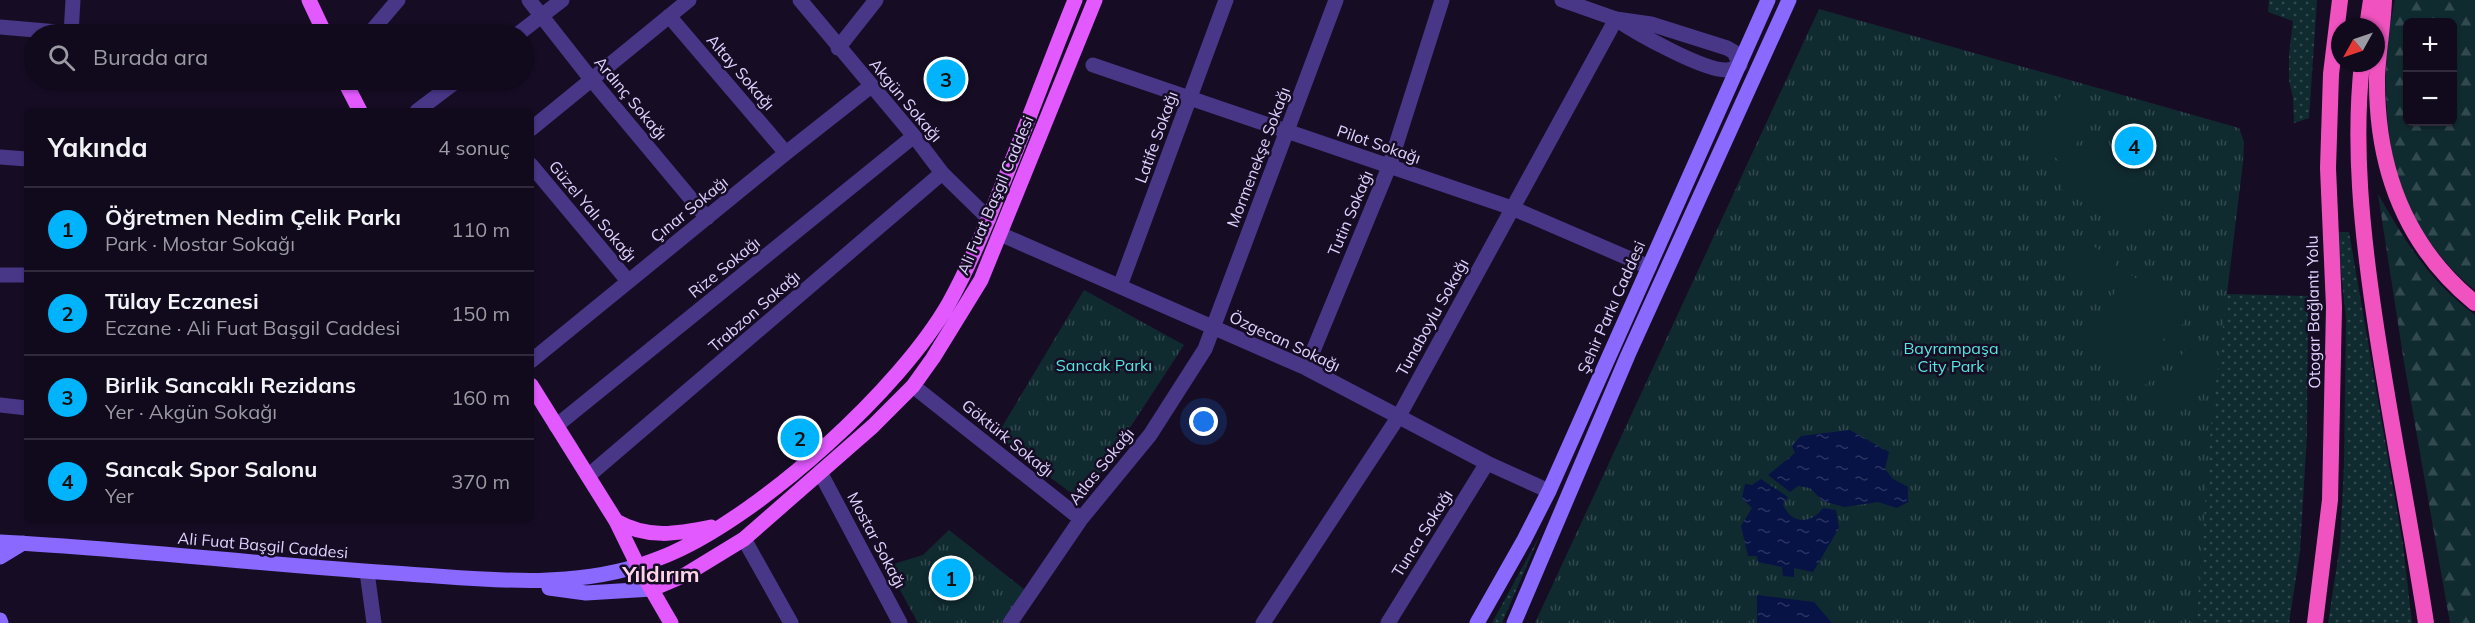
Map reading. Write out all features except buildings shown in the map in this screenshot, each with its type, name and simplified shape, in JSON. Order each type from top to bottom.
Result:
[{"type":"highway","name":"Otogar Bağlantı Yolu","points":[[2315,623],[2330,500],[2334,307],[2328,168],[2331,74],[2340,0]]},
{"type":"highway","points":[[2368,18],[2371,0]]},
{"type":"highway","points":[[2384,0],[2379,49],[2378,110],[2384,158],[2391,183],[2402,212],[2421,244],[2441,270],[2475,303]]},
{"type":"highway","points":[[2361,72],[2360,156],[2366,258],[2384,384],[2426,623]]},
{"type":"main road","points":[[309,0],[320,24]]},
{"type":"main road","name":"Ali Fuat Başgil Caddesi","points":[[638,566],[672,554],[726,523],[804,464],[893,379],[949,303],[989,219],[1075,0]]},
{"type":"main road","name":"Ali Fuat Başgil Caddesi","points":[[652,589],[685,575],[744,539],[821,474],[913,386],[981,280],[1095,0]]},
{"type":"main road","name":"Şehir Parkı Caddesi","points":[[1477,623],[1549,492],[1768,0]]},
{"type":"main road","points":[[1514,623],[1628,355],[1789,0]]},
{"type":"main road","points":[[1740,65],[1756,72]]},
{"type":"main road","points":[[349,90],[358,108]]},
{"type":"main road","points":[[536,400],[556,426],[616,521],[638,566],[671,623]]},
{"type":"main road","points":[[616,521],[640,532],[660,534],[677,534],[726,523]]},
{"type":"main road","name":"Ali Fuat Başgil Caddesi","points":[[0,542],[367,572],[523,581]]},
{"type":"main road","points":[[0,557],[23,543]]},
{"type":"main road","points":[[523,581],[572,580],[610,574],[638,566]]},
{"type":"main road","points":[[523,581],[554,589],[586,593],[652,589]]},
{"type":"street","points":[[72,24],[73,0]]},
{"type":"street","points":[[378,24],[398,0]]},
{"type":"street","name":"Ardınç Sokağı","points":[[529,0],[591,80],[707,218]]},
{"type":"street","points":[[532,24],[562,0]]},
{"type":"street","points":[[534,127],[689,0]]},
{"type":"street","name":"Akgün Sokağı","points":[[800,0],[914,136],[942,173],[989,219]]},
{"type":"street","points":[[838,48],[876,0]]},
{"type":"street","name":"Latife Sokağı","points":[[1120,286],[1226,0]]},
{"type":"street","name":"Mormenekşe Sokağı","points":[[1213,327],[1336,0]]},
{"type":"street","name":"Tutin Sokağı","points":[[1306,368],[1389,167],[1442,0]]},
{"type":"street","points":[[1562,0],[1616,19],[1651,24],[1727,48],[1734,52],[1740,65],[1729,70],[1707,65],[1641,36],[1616,19]]},
{"type":"street","name":"Altay Sokağı","points":[[669,16],[786,153]]},
{"type":"street","name":"Tunaboylu Sokağı","points":[[1263,623],[1399,416],[1616,19]]},
{"type":"street","points":[[0,27],[24,29]]},
{"type":"street","name":"Pilot Sokağı","points":[[1094,65],[1512,208],[1649,267]]},
{"type":"street","name":"Çınar Sokağı","points":[[534,359],[871,86]]},
{"type":"street","points":[[421,108],[445,90]]},
{"type":"street","name":"Rize Sokağı","points":[[556,426],[914,136]]},
{"type":"street","points":[[0,157],[24,159]]},
{"type":"street","name":"Güzel Yalı Sokağı","points":[[534,169],[628,281]]},
{"type":"street","name":"Trabzon Sokağı","points":[[588,476],[942,173]]},
{"type":"street","name":"Özgecan Sokağı","points":[[1000,234],[1306,368],[1487,463],[1549,492]]},
{"type":"street","points":[[0,275],[24,275]]},
{"type":"street","name":"Atlas Sokağı","points":[[1010,623],[1081,519],[1150,435],[1205,349],[1213,327]]},
{"type":"street","name":"Göktürk Sokağı","points":[[913,386],[1081,519]]},
{"type":"street","points":[[0,405],[24,408]]},
{"type":"street","name":"Tunca Sokağı","points":[[1388,623],[1487,463]]},
{"type":"street","name":"Mostar Sokağı","points":[[821,474],[900,623]]},
{"type":"street","points":[[744,539],[791,623]]},
{"type":"street","points":[[367,572],[374,623]]},
{"type":"green space","points":[[2269,0],[2317,0],[2309,118],[2294,123],[2293,98],[2289,80],[2293,21],[2268,12]]},
{"type":"green space","points":[[2395,0],[2475,0],[2475,290],[2437,252],[2415,219],[2399,185],[2390,140],[2386,95],[2389,31]]},
{"type":"green space","name":"Bayrampaşa City Park","points":[[1819,9],[2239,128],[2244,142],[2243,162],[2211,426],[2196,623],[1535,623]]},
{"type":"green space","points":[[2062,94],[2095,116],[2063,163],[2030,140]]},
{"type":"green space","points":[[2087,148],[2166,197],[2140,238],[2061,189]]},
{"type":"green space","points":[[2378,194],[2398,228],[2432,275],[2475,315],[2475,623],[2450,623],[2404,362]]},
{"type":"green space","points":[[2337,232],[2349,232],[2403,545],[2412,623],[2328,623],[2340,545],[2344,466],[2346,320]]},
{"type":"green space","points":[[2080,238],[2117,261],[2096,295],[2059,272]]},
{"type":"green space","points":[[2128,273],[2189,314],[2170,343],[2109,301]]},
{"type":"green space","name":"Sancak Parkı","points":[[1084,290],[1184,345],[1082,501],[996,437]]},
{"type":"green space","points":[[2226,294],[2308,296],[2307,434],[2300,551],[2289,623],[2196,623],[2210,426]]},
{"type":"green space","points":[[2104,311],[2168,352],[2147,385],[2082,344]]},
{"type":"green space","points":[[2187,347],[2212,364],[2180,412],[2155,395]]},
{"type":"green space","points":[[949,530],[1025,590],[1001,623],[918,623],[887,566],[923,555]]},
{"type":"green space","points":[[1540,535],[1502,623],[1492,623]]},
{"type":"water","points":[[1850,430],[1889,452],[1885,469],[1893,479],[1908,487],[1908,502],[1897,508],[1878,502],[1844,507],[1823,501],[1810,488],[1798,486],[1790,492],[1768,475],[1795,453],[1792,446],[1801,436]]},
{"type":"water","points":[[1761,479],[1788,497],[1783,504],[1786,511],[1796,519],[1813,517],[1823,508],[1836,510],[1839,528],[1813,572],[1794,568],[1794,577],[1783,576],[1782,567],[1758,562],[1757,556],[1748,556],[1741,526],[1752,508],[1742,498],[1745,484],[1752,485]]},
{"type":"water","points":[[1757,595],[1814,602],[1832,623],[1757,623]]},
{"type":"place","name":"Birlik Sancaklı Rezidans","points":[[946,79]]},
{"type":"place","name":"Sancak Spor Salonu","points":[[2134,146]]},
{"type":"place","name":"Tülay Eczanesi","points":[[800,438]]},
{"type":"place","name":"Öğretmen Nedim Çelik Parkı","points":[[951,578]]},
{"type":"district","name":"Yıldırım","points":[[661,574]]}]
